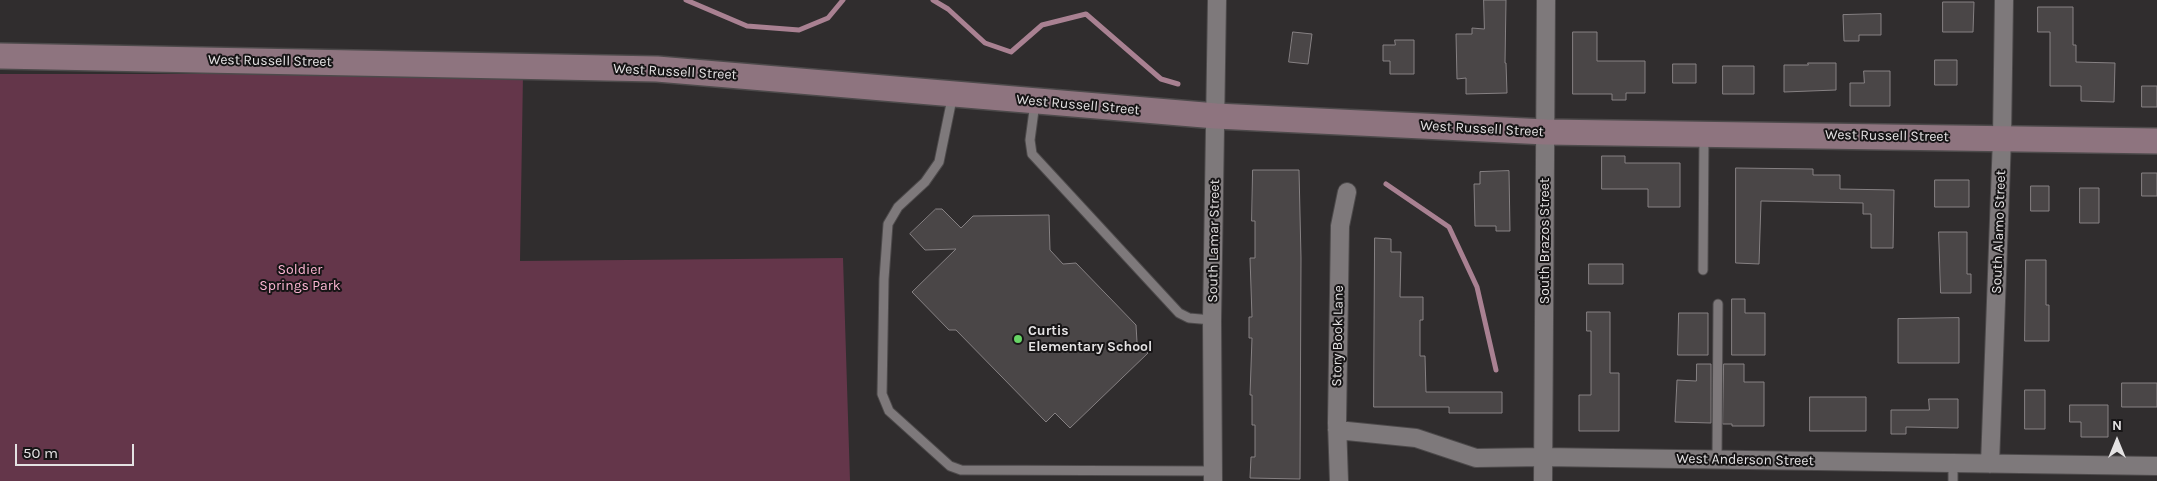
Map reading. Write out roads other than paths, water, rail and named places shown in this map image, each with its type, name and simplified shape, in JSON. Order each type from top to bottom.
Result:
[{"type":"street","name":"South Lamar Street","points":[[1212,476],[1212,320],[1217,0]]},
{"type":"street","name":"South Brazos Street","points":[[1543,481],[1546,0]]},
{"type":"street","name":"South Alamo Street","points":[[1990,464],[2002,138],[2004,0]]},
{"type":"street","name":"West Russell Street","points":[[0,56],[656,69],[1216,116],[1546,132],[2157,141]]},
{"type":"street","name":"Story Book Lane","points":[[1338,481],[1340,226],[1347,192]]},
{"type":"street","name":"West Anderson Street","points":[[1337,430],[1416,438],[1476,458],[1716,459],[2157,466]]},
{"type":"lane","points":[[953,94],[939,162],[925,182],[898,207],[888,224],[884,279],[882,394],[889,410],[950,466],[961,470],[1212,476]]},
{"type":"lane","points":[[1035,101],[1030,140],[1032,154],[1179,313],[1189,318],[1212,320]]},
{"type":"lane","points":[[1703,270],[1704,134]]},
{"type":"lane","points":[[1716,459],[1718,304]]},
{"type":"lane","points":[[1953,463],[1953,481]]},
{"type":"waterway","points":[[686,0],[747,26],[799,30],[828,18],[843,0]]},
{"type":"waterway","points":[[933,0],[948,9],[985,43],[1011,52],[1042,25],[1086,14],[1161,79],[1178,84]]},
{"type":"waterway","points":[[1386,184],[1449,227],[1477,287],[1496,370]]},
{"type":"place","name":"Curtis Elementary School","points":[[1018,339]]},
{"type":"park label","name":"Soldier Springs Park","points":[[300,278]]}]
